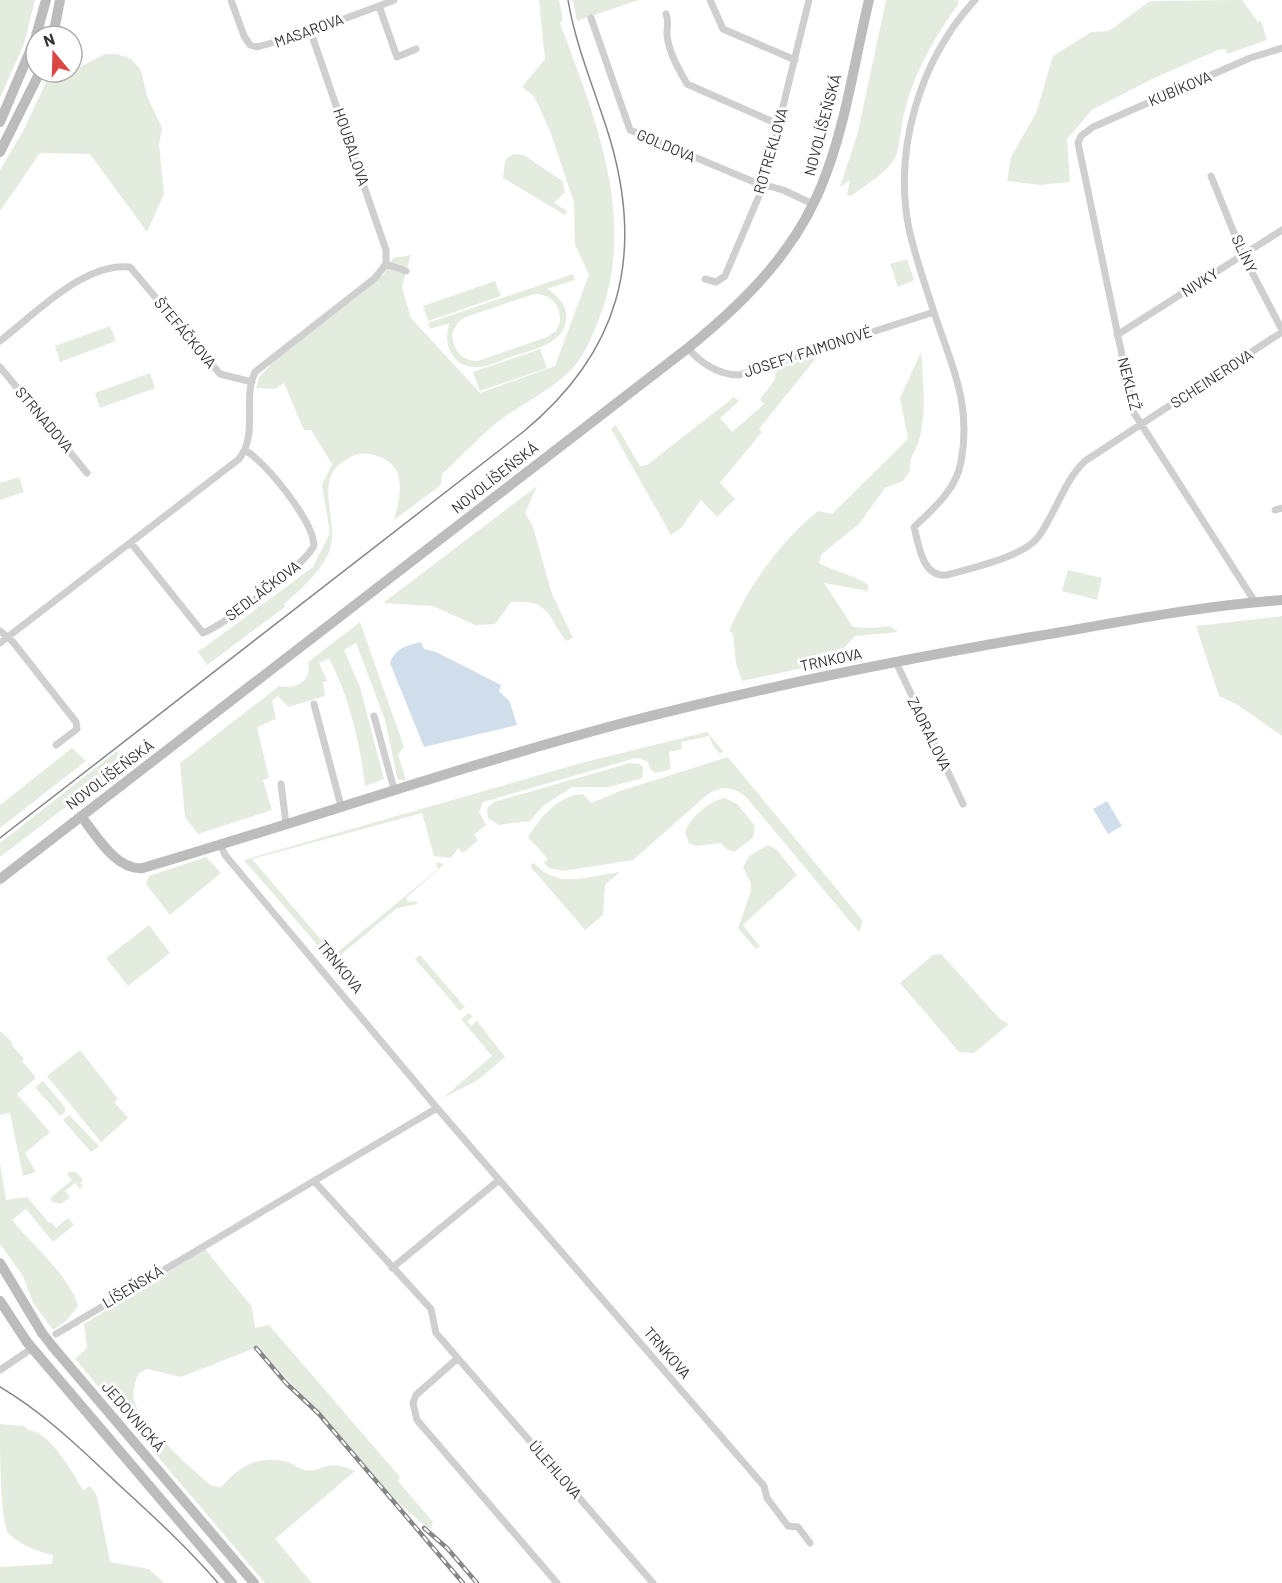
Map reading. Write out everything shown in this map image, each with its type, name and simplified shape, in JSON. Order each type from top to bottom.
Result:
[{"type":"street","points":[[40,24],[46,0]]},
{"type":"street","points":[[55,24],[60,0]]},
{"type":"street","name":"MASAROVA","points":[[231,0],[242,32],[250,45],[262,47],[394,0]]},
{"type":"street","points":[[710,0],[723,29],[795,60]]},
{"type":"street","name":"ROTREKLOVA","points":[[705,279],[716,282],[725,276],[764,184],[809,0]]},
{"type":"street","name":"NOVOLÍŠEŇSKÁ","points":[[0,879],[688,348],[724,318],[761,281],[783,254],[813,204],[834,152],[869,0]]},
{"type":"street","points":[[975,0],[940,51],[917,98],[907,144],[905,179],[909,228],[934,312],[960,386],[964,424],[961,463],[954,482],[940,502],[914,527],[927,568],[942,576],[1025,548],[1040,535],[1080,466],[1142,425]]},
{"type":"street","points":[[379,6],[397,57],[416,50]]},
{"type":"street","points":[[666,14],[669,21],[666,34],[679,70],[687,84],[780,125]]},
{"type":"street","name":"GOLDOVA","points":[[591,18],[630,130],[813,204]]},
{"type":"street","name":"HOUBALOVA","points":[[310,30],[386,252],[386,264]]},
{"type":"street","name":"KUBÍKOVA","points":[[1081,136],[1093,127],[1189,84],[1250,58],[1282,48]]},
{"type":"street","points":[[0,123],[24,66]]},
{"type":"street","points":[[0,152],[34,84]]},
{"type":"street","name":"NEKLEŽ","points":[[1081,136],[1078,151],[1134,413],[1255,602]]},
{"type":"street","name":"SLÍNY","points":[[1211,176],[1243,255],[1282,331]]},
{"type":"street","name":"NIVKY","points":[[1117,335],[1282,230]]},
{"type":"street","points":[[3,641],[230,466],[245,450],[249,434],[252,382],[261,366],[375,278],[386,264],[406,271]]},
{"type":"street","name":"ŠTEFÁČKOVA","points":[[0,341],[84,276],[114,265],[130,267],[220,374],[252,382]]},
{"type":"street","name":"JOSEFY FAIMONOVÉ","points":[[688,348],[701,362],[739,375],[934,312]]},
{"type":"street","name":"SCHEINEROVA","points":[[1142,425],[1282,331]]},
{"type":"street","name":"STRNADOVA","points":[[0,367],[87,473]]},
{"type":"street","name":"SEDLÁČKOVA","points":[[131,543],[203,633],[254,600],[303,562],[314,547],[308,525],[258,459],[245,450]]},
{"type":"street","name":"TRNKOVA","points":[[81,816],[120,862],[130,868],[147,867],[394,789],[632,721],[809,679],[1133,620],[1282,600]]},
{"type":"street","points":[[0,631],[3,641],[19,649],[76,722],[77,729],[56,745]]},
{"type":"street","name":"ZAORALOVA","points":[[896,662],[963,804]]},
{"type":"street","points":[[314,704],[341,806]]},
{"type":"street","points":[[374,716],[394,789]]},
{"type":"street","points":[[281,784],[286,823]]},
{"type":"street","name":"TRNKOVA","points":[[220,843],[225,855],[437,1108],[764,1486],[766,1498],[788,1526],[798,1527],[810,1543]]},
{"type":"street","points":[[315,1181],[437,1108]]},
{"type":"street","points":[[392,1268],[498,1180]]},
{"type":"street","name":"LÍŠEŇSKÁ","points":[[56,1334],[315,1181]]},
{"type":"street","name":"ÚLEHLOVA","points":[[315,1181],[431,1309],[436,1333],[653,1583]]},
{"type":"street","name":"JEDOVNICKÁ","points":[[0,1263],[42,1333],[53,1347],[254,1583]]},
{"type":"street","points":[[0,1301],[31,1349],[232,1583]]},
{"type":"street","points":[[0,1370],[31,1349]]},
{"type":"street","points":[[458,1358],[416,1395],[413,1403],[417,1420],[557,1583]]},
{"type":"shaded area","points":[[0,0],[35,0],[29,24],[24,24],[24,44],[0,98]]},
{"type":"shaded area","points":[[539,0],[559,0],[563,20],[560,23],[598,132],[613,207],[614,244],[610,282],[589,343],[569,372],[489,429],[442,474],[441,484],[437,488],[394,520],[400,489],[397,471],[383,458],[366,453],[344,461],[335,469],[330,479],[328,491],[332,541],[321,567],[284,604],[285,607],[207,665],[198,652],[313,567],[330,533],[322,485],[332,464],[311,430],[305,430],[302,426],[284,383],[275,389],[256,388],[259,377],[274,361],[384,274],[393,258],[411,255],[402,287],[411,318],[480,393],[555,366],[589,274],[575,245],[574,202],[550,131],[534,96],[522,87],[545,59]]},
{"type":"shaded area","points":[[573,0],[639,0],[577,21]]},
{"type":"shaded area","points":[[886,0],[958,0],[959,3],[942,27],[915,79],[904,112],[896,156],[889,167],[851,196],[847,195],[850,180],[840,187],[858,132]]},
{"type":"shaded area","points":[[1242,0],[1258,22],[1261,21],[1267,40],[1227,54],[1225,49],[1218,50],[1150,80],[1092,110],[1067,139],[1070,182],[1040,185],[1007,181],[1011,157],[1036,113],[1053,56],[1091,32],[1109,31],[1150,1]]},
{"type":"shaded area","points":[[105,54],[117,54],[131,59],[141,70],[147,96],[162,128],[159,145],[164,194],[147,232],[90,154],[40,153],[0,211],[0,170],[23,131],[45,84],[84,84],[84,65]]},
{"type":"shaded area","points":[[513,154],[524,155],[562,181],[565,192],[554,203],[567,211],[565,215],[503,178],[505,160]]},
{"type":"shaded area","points":[[907,259],[914,280],[898,287],[890,264]]},
{"type":"shaded area","points":[[573,274],[575,280],[547,289],[562,302],[566,313],[566,324],[556,339],[538,348],[488,365],[474,367],[459,362],[448,345],[450,323],[430,329],[428,323]],"holes":[[[534,294],[550,298],[559,310],[560,322],[556,331],[547,337],[478,361],[467,359],[456,350],[452,334],[458,322],[466,317]]]},
{"type":"shaded area","points":[[495,281],[501,296],[428,321],[423,306]]},
{"type":"shaded area","points":[[110,326],[116,341],[60,362],[55,346]]},
{"type":"shaded area","points":[[540,349],[547,368],[480,391],[473,372]]},
{"type":"shaded area","points":[[921,352],[923,419],[919,441],[910,461],[910,471],[903,481],[885,488],[859,524],[822,554],[819,563],[868,585],[868,591],[824,583],[853,627],[890,626],[898,632],[855,636],[844,648],[821,653],[817,665],[742,681],[736,664],[733,634],[729,631],[746,597],[766,566],[804,523],[818,511],[832,514],[908,439],[900,398]]},
{"type":"shaded area","points":[[814,355],[816,358],[759,429],[762,432],[720,483],[735,499],[717,517],[701,500],[681,528],[671,535],[611,429],[616,425],[640,466],[647,465],[734,397],[739,401],[720,418],[732,432],[764,404],[760,399],[774,381],[777,370]]},
{"type":"shaded area","points":[[150,373],[155,388],[100,408],[95,393]]},
{"type":"shaded area","points":[[19,477],[24,492],[0,500],[0,483]]},
{"type":"shaded area","points":[[537,486],[525,513],[533,527],[552,594],[573,638],[566,641],[545,610],[533,603],[511,602],[495,624],[475,625],[433,606],[383,603]]},
{"type":"shaded area","points":[[1068,570],[1102,578],[1097,600],[1062,591]]},
{"type":"shaded area","points":[[1282,616],[1282,736],[1238,705],[1219,696],[1196,626]]},
{"type":"shaded area","points":[[360,622],[404,747],[398,754],[406,780],[398,780],[385,720],[356,643],[344,650],[360,687],[384,779],[365,786],[353,720],[329,658],[319,663],[327,681],[323,682],[325,696],[288,707],[278,696],[272,700],[276,719],[257,727],[269,778],[263,780],[272,810],[198,834],[185,817],[180,763],[279,686],[291,687],[301,683],[308,674],[308,662]]},
{"type":"shaded area","points":[[707,732],[724,752],[719,753],[709,736],[681,742],[682,749],[669,752],[671,769],[656,773],[651,770],[647,761],[636,758],[483,802],[479,812],[486,825],[474,835],[478,840],[463,853],[458,848],[451,858],[434,856],[422,813],[252,859],[334,955],[438,869],[436,862],[444,864],[406,898],[408,902],[415,901],[418,904],[397,908],[332,962],[244,860],[581,763]]},
{"type":"shaded area","points":[[72,748],[86,761],[0,828],[0,805]]},
{"type":"shaded area","points":[[117,751],[125,762],[0,857],[0,843]]},
{"type":"shaded area","points":[[728,757],[863,921],[859,932],[746,797],[732,789],[718,789],[708,794],[633,860],[563,871],[549,868],[544,863],[548,859],[528,837],[551,808],[566,798],[583,794],[591,803],[620,791]]},
{"type":"shaded area","points":[[630,763],[640,764],[643,768],[642,778],[609,787],[572,787],[544,805],[530,821],[499,825],[488,818],[487,808],[494,802]]},
{"type":"shaded area","points":[[725,798],[737,804],[755,826],[753,838],[734,852],[726,849],[721,843],[696,846],[689,843],[685,833],[690,822],[707,806]]},
{"type":"shaded area","points":[[768,845],[776,849],[797,875],[743,925],[760,946],[756,949],[738,928],[751,891],[751,883],[743,867],[749,856]]},
{"type":"shaded area","points":[[206,857],[221,873],[170,915],[146,884],[149,876]]},
{"type":"shaded area","points":[[534,863],[543,871],[563,879],[620,872],[605,885],[603,915],[585,930],[530,866]]},
{"type":"shaded area","points":[[149,925],[170,953],[128,986],[106,958]]},
{"type":"shaded area","points":[[941,954],[1001,1020],[1009,1024],[974,1053],[959,1052],[900,983],[933,955]]},
{"type":"shaded area","points":[[420,955],[465,1007],[460,1011],[415,959]]},
{"type":"shaded area","points":[[469,1013],[473,1017],[467,1021],[471,1026],[477,1021],[505,1057],[478,1080],[443,1098],[492,1056],[461,1019]]},
{"type":"shaded area","points":[[0,1031],[12,1042],[11,1044],[24,1059],[22,1061],[36,1078],[17,1094],[50,1132],[25,1153],[36,1172],[23,1176],[10,1113],[0,1115]]},
{"type":"shaded area","points":[[80,1050],[118,1099],[114,1102],[128,1118],[101,1142],[47,1076]]},
{"type":"shaded area","points":[[43,1081],[65,1107],[65,1113],[60,1116],[35,1087]]},
{"type":"shaded area","points":[[69,1115],[99,1146],[91,1152],[63,1120]]},
{"type":"shaded area","points":[[0,1163],[6,1200],[27,1197],[56,1228],[68,1218],[74,1225],[53,1242],[26,1209],[12,1220],[59,1272],[74,1295],[78,1306],[66,1321],[53,1330],[33,1303],[23,1276],[0,1244]]},
{"type":"shaded area","points":[[76,1172],[83,1180],[80,1183],[83,1186],[80,1189],[75,1183],[65,1191],[70,1197],[61,1204],[52,1202],[50,1198],[72,1180],[67,1174]]},
{"type":"shaded area","points":[[205,1249],[252,1307],[255,1328],[269,1325],[400,1477],[398,1481],[433,1522],[431,1528],[429,1529],[397,1502],[334,1429],[257,1347],[181,1377],[147,1369],[138,1374],[133,1394],[138,1410],[168,1446],[212,1486],[221,1487],[243,1468],[258,1461],[267,1460],[288,1462],[305,1470],[337,1465],[355,1471],[275,1539],[312,1583],[265,1583],[75,1359],[87,1348],[84,1324]]},
{"type":"shaded area","points":[[0,1424],[24,1426],[44,1437],[67,1463],[83,1490],[90,1486],[97,1496],[110,1562],[149,1569],[164,1583],[0,1583],[0,1567],[52,1564],[53,1555],[24,1545],[8,1533],[3,1513]]},
{"type":"water","points":[[421,642],[424,649],[436,652],[501,685],[499,691],[510,702],[517,725],[424,747],[390,663],[399,651]]},
{"type":"water","points":[[1107,801],[1122,826],[1108,834],[1093,809]]},
{"type":"tram line","points":[[0,838],[523,432],[556,402],[582,370],[602,336],[616,300],[623,263],[625,224],[620,183],[610,139],[581,53],[568,0]]},
{"type":"tram line","points":[[0,1387],[32,1408],[75,1444],[169,1531],[218,1583]]},
{"type":"railway","points":[[256,1348],[286,1383],[319,1414],[463,1583]]},
{"type":"railway","points":[[424,1528],[447,1548],[477,1583]]}]
